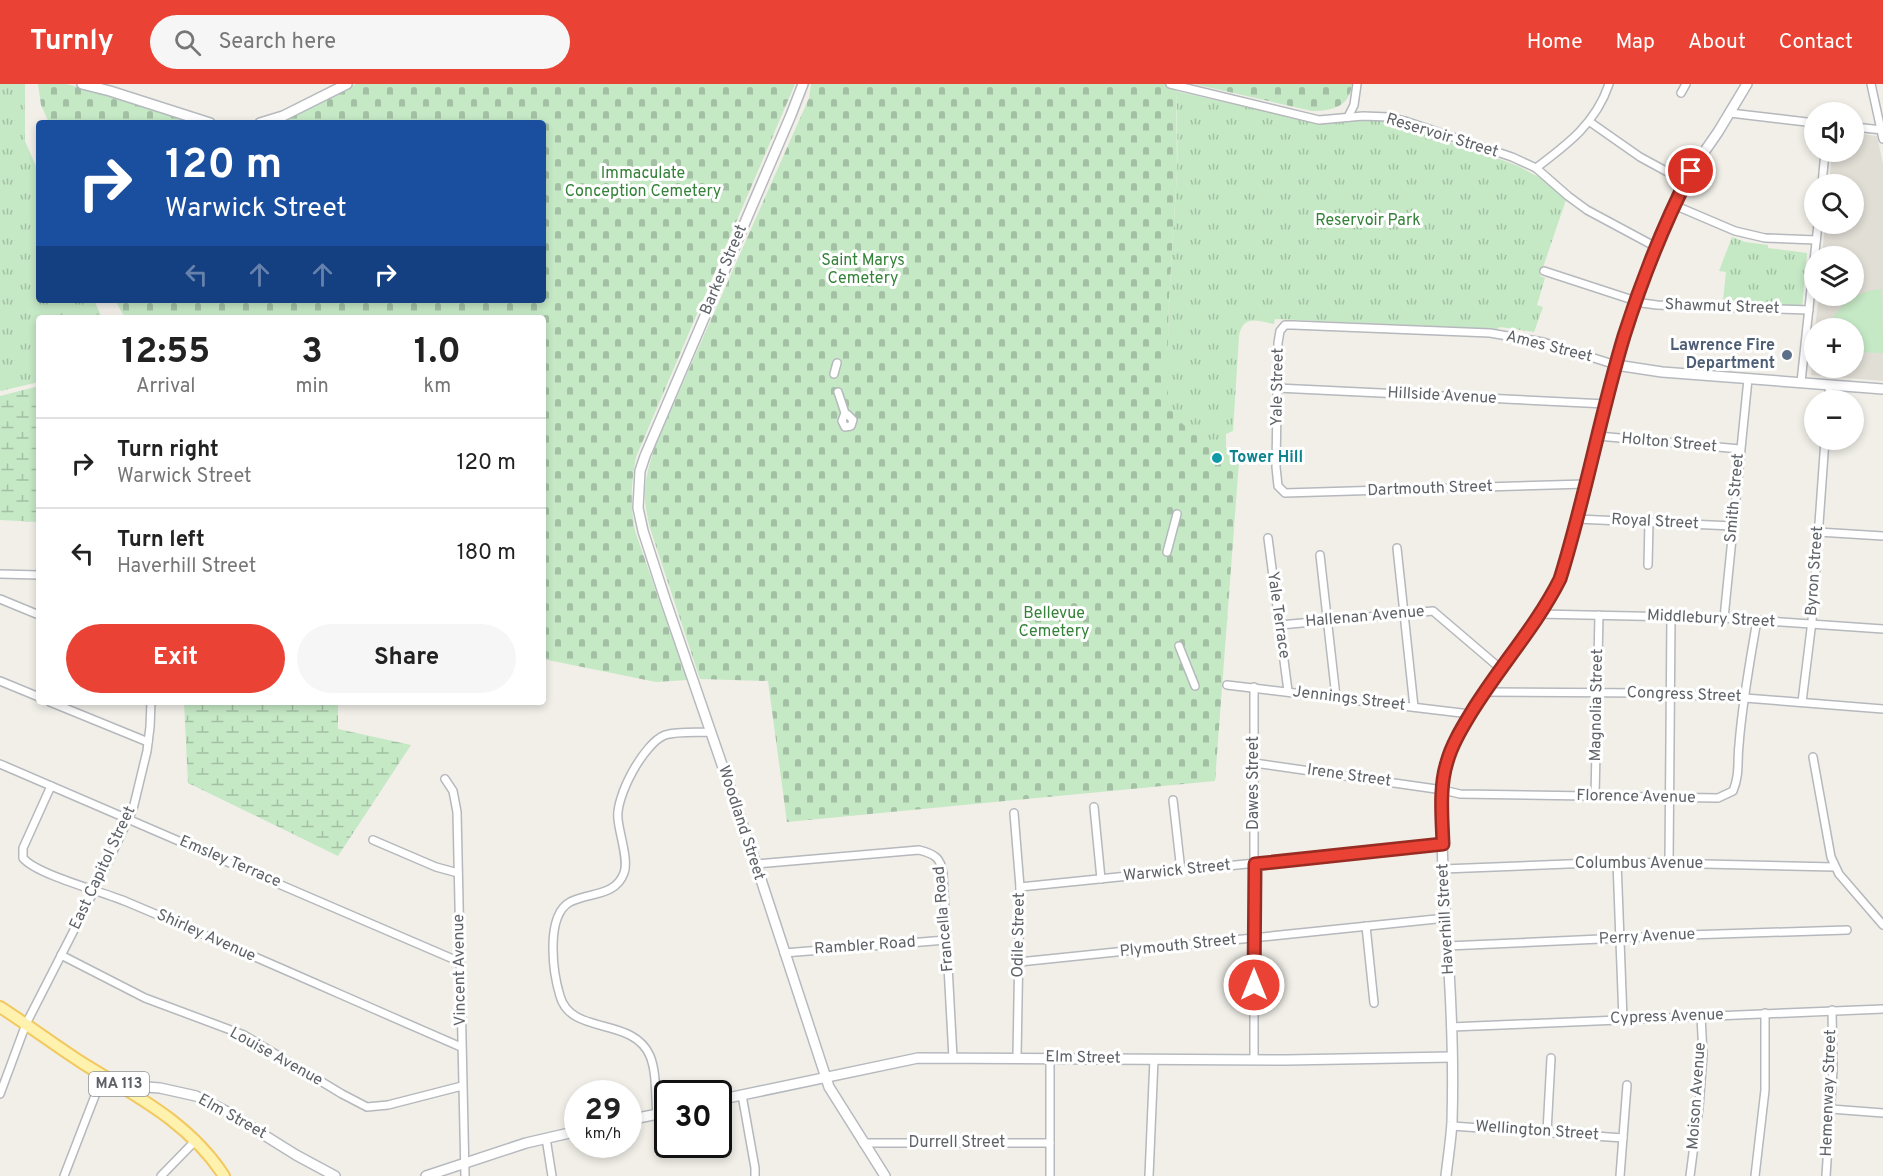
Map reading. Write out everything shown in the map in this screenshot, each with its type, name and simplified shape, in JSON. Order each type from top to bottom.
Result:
[{"type":"main road","points":[[82,84],[201,120]]},
{"type":"main road","points":[[270,120],[283,116],[347,84]]},
{"type":"main road","name":"Barker Street","points":[[645,456],[791,115],[802,84]]},
{"type":"main road","name":"Haverhill Street","points":[[1446,1176],[1452,1126],[1451,1027],[1443,869],[1443,781],[1447,762],[1470,714],[1539,614],[1560,579],[1616,365],[1656,247],[1686,182],[1746,84]]},
{"type":"main road","name":"Ames Street","points":[[1616,365],[1662,372],[1883,389]]},
{"type":"main road","name":"Woodland Street","points":[[645,456],[638,487],[638,508],[643,531],[826,1078],[836,1100],[885,1176]]},
{"type":"main road","name":"MA 113","points":[[0,1007],[175,1121],[196,1140],[224,1176]]},
{"type":"main road","name":"Elm Street","points":[[732,1097],[918,1058],[1254,1060],[1452,1057]]},
{"type":"main road","name":"Elm Street","points":[[120,1085],[159,1088],[196,1096],[224,1110],[296,1155],[335,1176]]},
{"type":"main road","points":[[426,1176],[564,1134]]},
{"type":"street","name":"Reservoir Street","points":[[1170,84],[1319,120],[1389,117],[1512,157],[1536,168],[1587,210],[1656,247]]},
{"type":"street","points":[[1348,117],[1354,105],[1357,84]]},
{"type":"street","points":[[1536,168],[1573,139],[1590,122],[1610,84]]},
{"type":"street","points":[[1681,93],[1686,84]]},
{"type":"street","points":[[1871,84],[1883,139]]},
{"type":"street","points":[[1730,113],[1804,122]]},
{"type":"street","points":[[1590,122],[1640,157],[1686,182]]},
{"type":"street","points":[[1864,128],[1882,130]]},
{"type":"street","points":[[1674,205],[1736,231],[1765,238],[1816,240]]},
{"type":"street","points":[[1801,382],[1817,234]]},
{"type":"street","name":"Shawmut Street","points":[[1544,271],[1636,302],[1657,305],[1809,310]]},
{"type":"street","name":"Ames Street","points":[[1285,325],[1490,333],[1543,342],[1616,365]]},
{"type":"street","name":"Yale Street","points":[[1278,486],[1276,467],[1278,343],[1280,331],[1285,325]]},
{"type":"street","points":[[834,374],[837,363]]},
{"type":"street","name":"Smith Street","points":[[1724,618],[1748,379]]},
{"type":"street","points":[[1829,390],[1830,385]]},
{"type":"street","name":"Hillside Avenue","points":[[1277,388],[1606,404]]},
{"type":"street","points":[[838,392],[845,414]]},
{"type":"street","name":"Holton Street","points":[[1598,436],[1740,449]]},
{"type":"street","name":"Byron Street","points":[[1802,702],[1811,624],[1825,450]]},
{"type":"street","name":"Dartmouth Street","points":[[1278,486],[1284,493],[1586,484]]},
{"type":"street","points":[[1167,552],[1177,514]]},
{"type":"street","name":"Royal Street","points":[[1577,519],[1733,526]]},
{"type":"street","points":[[1648,565],[1649,522]]},
{"type":"street","points":[[1818,532],[1883,536]]},
{"type":"street","name":"Yale Terrace","points":[[1268,538],[1288,691]]},
{"type":"street","points":[[1397,548],[1414,707]]},
{"type":"street","points":[[1320,555],[1336,697]]},
{"type":"street","points":[[0,574],[36,575]]},
{"type":"street","points":[[0,598],[36,614]]},
{"type":"street","name":"Hallenan Avenue","points":[[1280,625],[1433,611],[1501,669]]},
{"type":"street","name":"Middlebury Street","points":[[1539,614],[1724,618],[1883,629]]},
{"type":"street","name":"Magnolia Street","points":[[1595,796],[1599,615]]},
{"type":"street","points":[[1669,863],[1671,616]]},
{"type":"street","points":[[1745,698],[1757,620]]},
{"type":"street","points":[[1179,646],[1195,686]]},
{"type":"street","points":[[0,681],[36,696]]},
{"type":"street","name":"Jennings Street","points":[[1227,685],[1470,714]]},
{"type":"street","name":"Dawes Street","points":[[1254,687],[1254,1060]]},
{"type":"street","name":"Congress Street","points":[[1484,692],[1671,694],[1883,709]]},
{"type":"street","name":"Florence Avenue","points":[[1443,790],[1460,794],[1718,798],[1733,791],[1738,779],[1738,746],[1745,698]]},
{"type":"street","points":[[57,705],[148,742]]},
{"type":"street","name":"East Capitol Street","points":[[0,1094],[26,1024],[129,819],[140,785],[148,742],[151,705]]},
{"type":"street","points":[[655,1080],[647,1050],[637,1040],[626,1032],[575,1017],[567,1011],[559,992],[555,964],[555,923],[559,913],[566,905],[575,900],[608,891],[622,877],[626,865],[617,817],[618,804],[624,789],[649,747],[661,737],[670,734],[711,732]]},
{"type":"street","points":[[1813,757],[1828,847],[1835,867],[1883,925]]},
{"type":"street","name":"Irene Street","points":[[1254,763],[1443,790]]},
{"type":"street","name":"Emsley Terrace","points":[[0,764],[460,962]]},
{"type":"street","name":"Vincent Avenue","points":[[445,779],[451,786],[456,804],[465,1176]]},
{"type":"street","name":"Shirley Avenue","points":[[51,786],[23,848],[23,858],[32,866],[128,902],[461,1047]]},
{"type":"street","points":[[1173,801],[1181,871]]},
{"type":"street","points":[[1094,807],[1101,879]]},
{"type":"street","name":"Odile Street","points":[[1014,813],[1020,887],[1017,1058]]},
{"type":"street","points":[[374,840],[436,867],[458,873]]},
{"type":"street","name":"Warwick Street","points":[[1020,887],[1443,844]]},
{"type":"street","name":"Francella Road","points":[[755,864],[919,850],[936,855],[942,866],[953,1058]]},
{"type":"street","points":[[1617,862],[1623,1019]]},
{"type":"street","name":"Columbus Avenue","points":[[1443,869],[1617,862],[1835,867]]},
{"type":"street","name":"Plymouth Street","points":[[1019,962],[1446,918]]},
{"type":"street","points":[[1366,926],[1374,1003]]},
{"type":"street","name":"Perry Avenue","points":[[1447,946],[1847,930]]},
{"type":"street","name":"Rambler Road","points":[[784,952],[946,940]]},
{"type":"street","name":"Louise Avenue","points":[[61,955],[145,998],[244,1035],[367,1107],[388,1105],[462,1086]]},
{"type":"street","name":"Cypress Avenue","points":[[1451,1027],[1883,1009]]},
{"type":"street","name":"Hemenway Street","points":[[1826,1176],[1833,1070],[1832,1010]]},
{"type":"street","points":[[1755,1176],[1766,1090],[1765,1013]]},
{"type":"street","name":"Moison Avenue","points":[[1690,1176],[1703,1055],[1701,1016]]},
{"type":"street","points":[[1050,1057],[1050,1176]]},
{"type":"street","points":[[1547,1132],[1551,1058]]},
{"type":"street","points":[[1149,1176],[1154,1059]]},
{"type":"street","points":[[64,1176],[103,1075]]},
{"type":"street","points":[[1620,1176],[1627,1085]]},
{"type":"street","points":[[742,1095],[755,1176]]},
{"type":"street","points":[[1831,1109],[1883,1113]]},
{"type":"street","name":"Wellington Street","points":[[1452,1126],[1623,1138]]},
{"type":"street","points":[[546,1138],[552,1176]]},
{"type":"street","points":[[161,1176],[196,1140]]},
{"type":"street","name":"Durrell Street","points":[[863,1143],[1050,1143]]},
{"type":"shaded area","points":[[1864,134],[1877,136],[1883,164],[1883,381],[1847,378],[1864,378],[1864,318],[1816,318],[1818,306],[1864,306],[1864,246],[1823,246],[1824,234],[1864,234],[1864,174],[1830,174],[1831,162],[1864,162]]},
{"type":"green space","points":[[0,84],[25,84],[25,141],[36,166],[36,303],[95,303],[101,315],[36,315],[36,383],[0,391]]},
{"type":"green space","points":[[38,84],[66,84],[113,95],[189,120],[48,120],[41,105]]},
{"type":"green space","name":"Immaculate Conception Cemetery","points":[[356,84],[795,84],[636,457],[632,494],[635,531],[687,680],[656,682],[546,660],[546,315],[123,315],[117,303],[546,303],[546,120],[286,120]]},
{"type":"green space","name":"Bellevue Cemetery","points":[[811,84],[1176,84],[1177,171],[1169,301],[1167,387],[1170,403],[1188,428],[1219,448],[1240,448],[1215,781],[787,822],[768,681],[700,679],[651,531],[645,488],[656,444],[809,98]]},
{"type":"green space","points":[[1194,84],[1352,84],[1348,98],[1343,103],[1332,109],[1312,111]]},
{"type":"green space","name":"Reservoir Park","points":[[1176,91],[1313,122],[1367,118],[1396,121],[1439,139],[1518,166],[1546,181],[1566,200],[1540,276],[1545,278],[1537,305],[1543,307],[1534,332],[1500,327],[1497,329],[1275,319],[1274,324],[1247,322],[1239,336],[1233,431],[1226,434],[1226,448],[1219,448],[1189,429],[1175,415],[1171,406],[1167,378],[1169,298],[1177,173]]},
{"type":"green space","points":[[1732,237],[1745,242],[1768,245],[1768,248],[1804,253],[1802,307],[1723,301],[1726,272],[1719,271]]},
{"type":"green space","points":[[1882,289],[1883,353],[1864,352],[1864,318],[1833,318],[1842,306],[1864,306],[1864,292]]},
{"type":"green space","points":[[36,387],[36,522],[0,520],[0,396]]},
{"type":"green space","points":[[184,705],[338,705],[338,729],[411,745],[338,856],[188,783]]},
{"type":"place","name":"Lawrence Fire Department","points":[[1787,355]]},
{"type":"place","name":"Tower Hill","points":[[1217,458]]},
{"type":"route","points":[[1254,985],[1255,864],[1443,844],[1443,781],[1447,762],[1458,735],[1483,694],[1525,636],[1560,579],[1624,336],[1651,259],[1691,171]]},
{"type":"park label","name":"Saint Marys Cemetery","points":[[863,270]]}]
